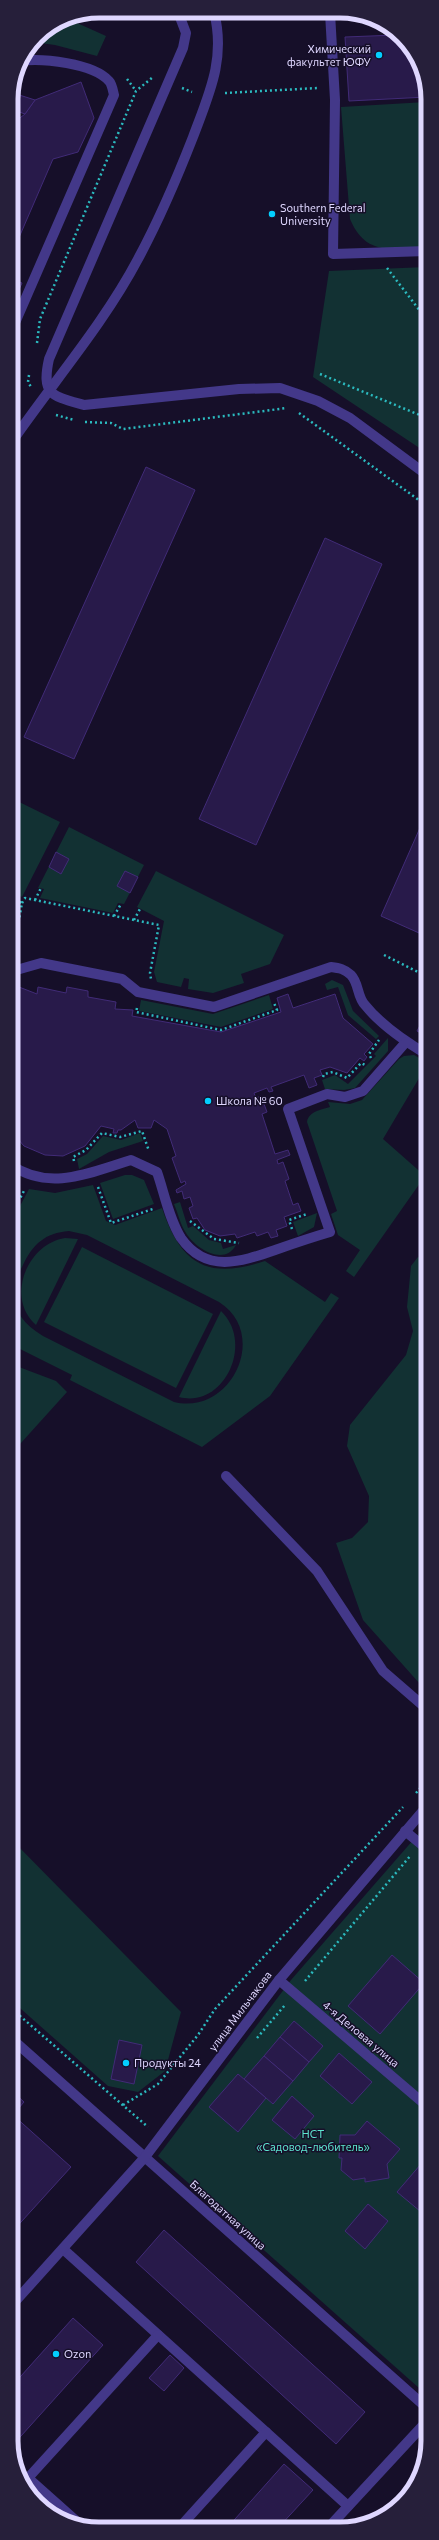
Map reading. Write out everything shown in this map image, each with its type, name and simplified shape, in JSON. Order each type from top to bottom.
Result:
[{"type":"street","points":[[180,18],[186,33],[183,48],[49,359],[44,378],[49,391],[62,399],[84,405],[239,389],[280,388],[318,401],[350,418],[421,471]]},
{"type":"street","points":[[18,433],[97,324],[138,259],[178,174],[215,79],[218,30],[215,18]]},
{"type":"street","points":[[330,18],[334,87],[332,254],[421,251]]},
{"type":"street","points":[[18,316],[114,95],[110,81],[98,74],[70,64],[35,59],[28,60]]},
{"type":"street","points":[[18,970],[41,963],[122,979],[140,993],[214,1007],[331,967],[344,970],[354,979],[364,1004],[406,1042],[421,1051]]},
{"type":"street","points":[[18,1168],[41,1179],[66,1179],[131,1160],[157,1172],[178,1231],[186,1244],[200,1256],[228,1263],[242,1262],[330,1232],[288,1108],[324,1096],[345,1097],[363,1091],[406,1042]]},
{"type":"street","points":[[226,1476],[317,1571],[383,1670],[421,1704]]},
{"type":"street","name":"улица Мильчакова","points":[[18,2298],[145,2157],[279,1980],[421,1813]]},
{"type":"street","points":[[404,1831],[421,1844]]},
{"type":"street","name":"4-я Деловая улица","points":[[279,1980],[421,2101]]},
{"type":"street","name":"Благодатная улица","points":[[18,2044],[421,2404]]},
{"type":"street","points":[[63,2249],[348,2506]]},
{"type":"street","points":[[71,2517],[28,2478],[158,2335]]},
{"type":"street","points":[[333,2522],[421,2428]]},
{"type":"street","points":[[184,2522],[266,2432]]},
{"type":"path","points":[[36,347],[40,319],[136,90],[154,76],[194,92],[210,93],[239,94],[334,87]]},
{"type":"path","points":[[375,253],[421,312]]},
{"type":"path","points":[[30,371],[28,382],[44,409],[64,419],[95,424],[111,423],[124,429],[285,408],[291,410]]},
{"type":"path","points":[[320,374],[421,416]]},
{"type":"path","points":[[297,411],[421,502]]},
{"type":"path","points":[[35,900],[41,888]]},
{"type":"path","points":[[18,925],[22,903],[25,898],[159,925],[150,973],[154,982],[140,993],[136,1012],[221,1030],[277,1010],[270,988]]},
{"type":"path","points":[[18,901],[22,903]]},
{"type":"path","points":[[114,916],[121,904]]},
{"type":"path","points":[[134,920],[140,909]]},
{"type":"path","points":[[384,955],[421,974]]},
{"type":"path","points":[[324,1096],[318,1079],[325,1076],[324,1074],[333,1072],[347,1078],[361,1063],[364,1066],[372,1056],[369,1054],[384,1035]]},
{"type":"path","points":[[96,1181],[111,1223],[168,1204]]},
{"type":"path","points":[[18,1201],[26,1185]]},
{"type":"path","points":[[293,1233],[289,1220],[322,1209]]},
{"type":"path","points":[[188,1214],[190,1221],[214,1239],[236,1243],[244,1241]]},
{"type":"path","points":[[413,1796],[421,1787]]},
{"type":"path","points":[[123,2105],[158,2084],[198,2035],[216,2009],[408,1802]]},
{"type":"path","points":[[18,2014],[160,2137]]},
{"type":"green space","points":[[74,22],[106,36],[97,56],[55,45],[40,43],[58,29]]},
{"type":"green space","points":[[421,102],[421,248],[381,248],[364,240],[356,231],[350,219],[341,107]]},
{"type":"green space","points":[[421,267],[421,449],[313,377],[329,271]]},
{"type":"green space","points":[[18,801],[60,822],[22,897],[18,895]]},
{"type":"green space","points":[[69,827],[144,865],[124,904],[118,903],[113,913],[40,898],[44,889],[38,888]]},
{"type":"green space","points":[[156,871],[284,935],[270,964],[241,974],[244,983],[213,993],[188,989],[189,979],[184,978],[181,987],[157,982],[154,972],[164,921],[137,907]]},
{"type":"green space","points":[[332,980],[343,985],[353,1011],[379,1036],[376,1039],[348,1015],[338,987],[327,990],[325,984]]},
{"type":"green space","points":[[269,995],[273,1009],[221,1027],[139,1011],[141,1000],[213,1014]]},
{"type":"green space","points":[[388,1038],[388,1051],[355,1088],[344,1090],[325,1089],[322,1080],[335,1075],[348,1084],[376,1056],[374,1054]]},
{"type":"green space","points":[[414,1055],[421,1059],[421,1075],[383,1139],[421,1172],[421,1182],[354,1277],[346,1271],[360,1250],[338,1235],[331,1214],[337,1211],[307,1122],[310,1115],[313,1113],[330,1107],[328,1102],[350,1104],[362,1100],[399,1059],[404,1056]]},
{"type":"green space","points":[[140,1133],[143,1141],[109,1152],[79,1169],[77,1159],[87,1154],[103,1136],[121,1140]]},
{"type":"green space","points":[[125,1175],[132,1175],[144,1180],[154,1204],[113,1219],[100,1183]]},
{"type":"green space","points":[[93,1185],[106,1221],[115,1225],[162,1208],[178,1243],[188,1255],[199,1263],[212,1268],[228,1269],[245,1267],[265,1261],[325,1302],[331,1293],[339,1298],[270,1396],[202,1447],[70,1380],[72,1375],[20,1349],[18,1353],[18,1311],[25,1322],[43,1336],[174,1402],[194,1403],[212,1397],[227,1385],[237,1369],[242,1351],[242,1333],[234,1316],[219,1302],[87,1235],[69,1231],[53,1234],[47,1237],[31,1251],[18,1276],[18,1210],[29,1189],[55,1193]]},
{"type":"green space","points":[[180,1202],[188,1228],[193,1226],[209,1240],[221,1243],[223,1249],[236,1245],[231,1251],[224,1255],[210,1253],[190,1239],[184,1230],[174,1204]]},
{"type":"green space","points":[[317,1213],[314,1227],[298,1236],[293,1222]]},
{"type":"green space","points":[[65,1238],[78,1239],[36,1325],[27,1314],[22,1301],[22,1287],[25,1274],[31,1261],[40,1250],[52,1242]]},
{"type":"green space","points":[[82,1247],[213,1314],[176,1388],[44,1322]]},
{"type":"green space","points":[[418,1257],[421,1258],[421,1685],[363,1620],[336,1543],[352,1538],[368,1522],[369,1496],[347,1446],[350,1425],[406,1355],[413,1331],[407,1307],[411,1266]]},
{"type":"green space","points":[[221,1311],[231,1325],[235,1340],[234,1356],[229,1371],[221,1384],[209,1393],[195,1398],[179,1397]]},
{"type":"green space","points":[[18,1367],[56,1381],[67,1392],[18,1446]]},
{"type":"green space","name":"НСТ «Садовод-любитель»","points":[[421,1831],[421,2390],[158,2156],[291,1980]]},
{"type":"green space","points":[[18,1846],[181,2012],[165,2071],[138,2092],[108,2086],[18,2006]]},
{"type":"building","name":"Химический факультет ЮФУ","points":[[390,35],[394,38],[401,45],[413,63],[418,78],[421,97],[349,101],[345,37]]},
{"type":"building","points":[[81,82],[94,118],[78,152],[53,159],[18,240],[18,119],[25,114],[35,100]]},
{"type":"building","points":[[18,95],[35,100],[25,114],[18,112]]},
{"type":"building","points":[[18,281],[22,283],[18,292]]},
{"type":"building","points":[[146,467],[195,490],[74,759],[24,737]]},
{"type":"building","points":[[325,538],[382,564],[256,845],[199,819]]},
{"type":"building","points":[[421,826],[421,934],[381,916]]},
{"type":"building","points":[[56,852],[69,859],[61,874],[49,867]]},
{"type":"building","points":[[125,871],[138,877],[130,893],[117,886]]},
{"type":"building","points":[[19,987],[37,994],[38,987],[66,993],[67,987],[88,991],[88,997],[116,1002],[115,1009],[133,1010],[132,1016],[221,1032],[281,1012],[277,998],[288,994],[293,1008],[335,994],[343,1018],[373,1044],[364,1054],[367,1057],[364,1061],[360,1058],[347,1073],[330,1067],[320,1070],[322,1075],[314,1078],[317,1085],[309,1088],[304,1075],[271,1087],[273,1091],[269,1092],[267,1088],[254,1093],[256,1098],[261,1096],[267,1112],[262,1114],[275,1154],[288,1150],[290,1155],[277,1160],[278,1164],[283,1162],[289,1179],[285,1181],[293,1205],[298,1203],[301,1211],[284,1217],[287,1226],[276,1230],[278,1236],[271,1238],[268,1232],[257,1236],[255,1232],[237,1238],[235,1234],[220,1236],[205,1230],[197,1218],[193,1219],[189,1208],[193,1206],[190,1197],[184,1199],[182,1191],[177,1193],[176,1190],[186,1184],[185,1181],[181,1183],[172,1158],[176,1156],[167,1129],[154,1120],[151,1128],[138,1128],[135,1120],[121,1130],[118,1130],[117,1133],[113,1133],[114,1129],[101,1126],[85,1146],[63,1156],[45,1155],[24,1146],[18,1139]]},
{"type":"building","points":[[421,1024],[421,1033],[417,1031]]},
{"type":"building","points":[[392,1955],[421,1980],[421,1986],[380,2034],[348,2006]]},
{"type":"building","points":[[294,2021],[323,2046],[309,2062],[280,2037]]},
{"type":"building","points":[[280,2037],[309,2062],[293,2081],[264,2056]]},
{"type":"building","points":[[119,2040],[142,2045],[134,2084],[111,2079]]},
{"type":"building","points":[[339,2053],[372,2082],[352,2104],[320,2076]]},
{"type":"building","points":[[264,2056],[293,2081],[273,2104],[244,2079]]},
{"type":"building","points":[[238,2074],[266,2098],[238,2132],[209,2107]]},
{"type":"building","points":[[18,2096],[24,2102],[18,2109]]},
{"type":"building","points":[[292,2096],[314,2116],[295,2139],[272,2120]]},
{"type":"building","points":[[18,2119],[71,2167],[18,2225]]},
{"type":"building","points":[[367,2121],[400,2149],[387,2164],[389,2178],[365,2182],[365,2178],[353,2180],[341,2170],[342,2158],[339,2158],[340,2135],[355,2135]]},
{"type":"building","points":[[421,2164],[421,2212],[397,2192]]},
{"type":"building","points":[[368,2204],[388,2221],[365,2249],[345,2231]]},
{"type":"building","points":[[164,2230],[365,2412],[336,2444],[136,2262]]},
{"type":"building","points":[[73,2318],[103,2345],[18,2439],[18,2379]]},
{"type":"building","points":[[170,2355],[184,2368],[164,2391],[149,2378]]},
{"type":"building","points":[[284,2464],[313,2490],[284,2522],[232,2522]]},
{"type":"place","name":"Химический факультет ЮФУ","points":[[379,55]]},
{"type":"place","name":"Southern Federal University","points":[[272,214]]},
{"type":"place","name":"Школа № 60","points":[[208,1101]]},
{"type":"place","name":"Продукты 24","points":[[126,2063]]},
{"type":"place","name":"Ozon","points":[[56,2354]]}]
